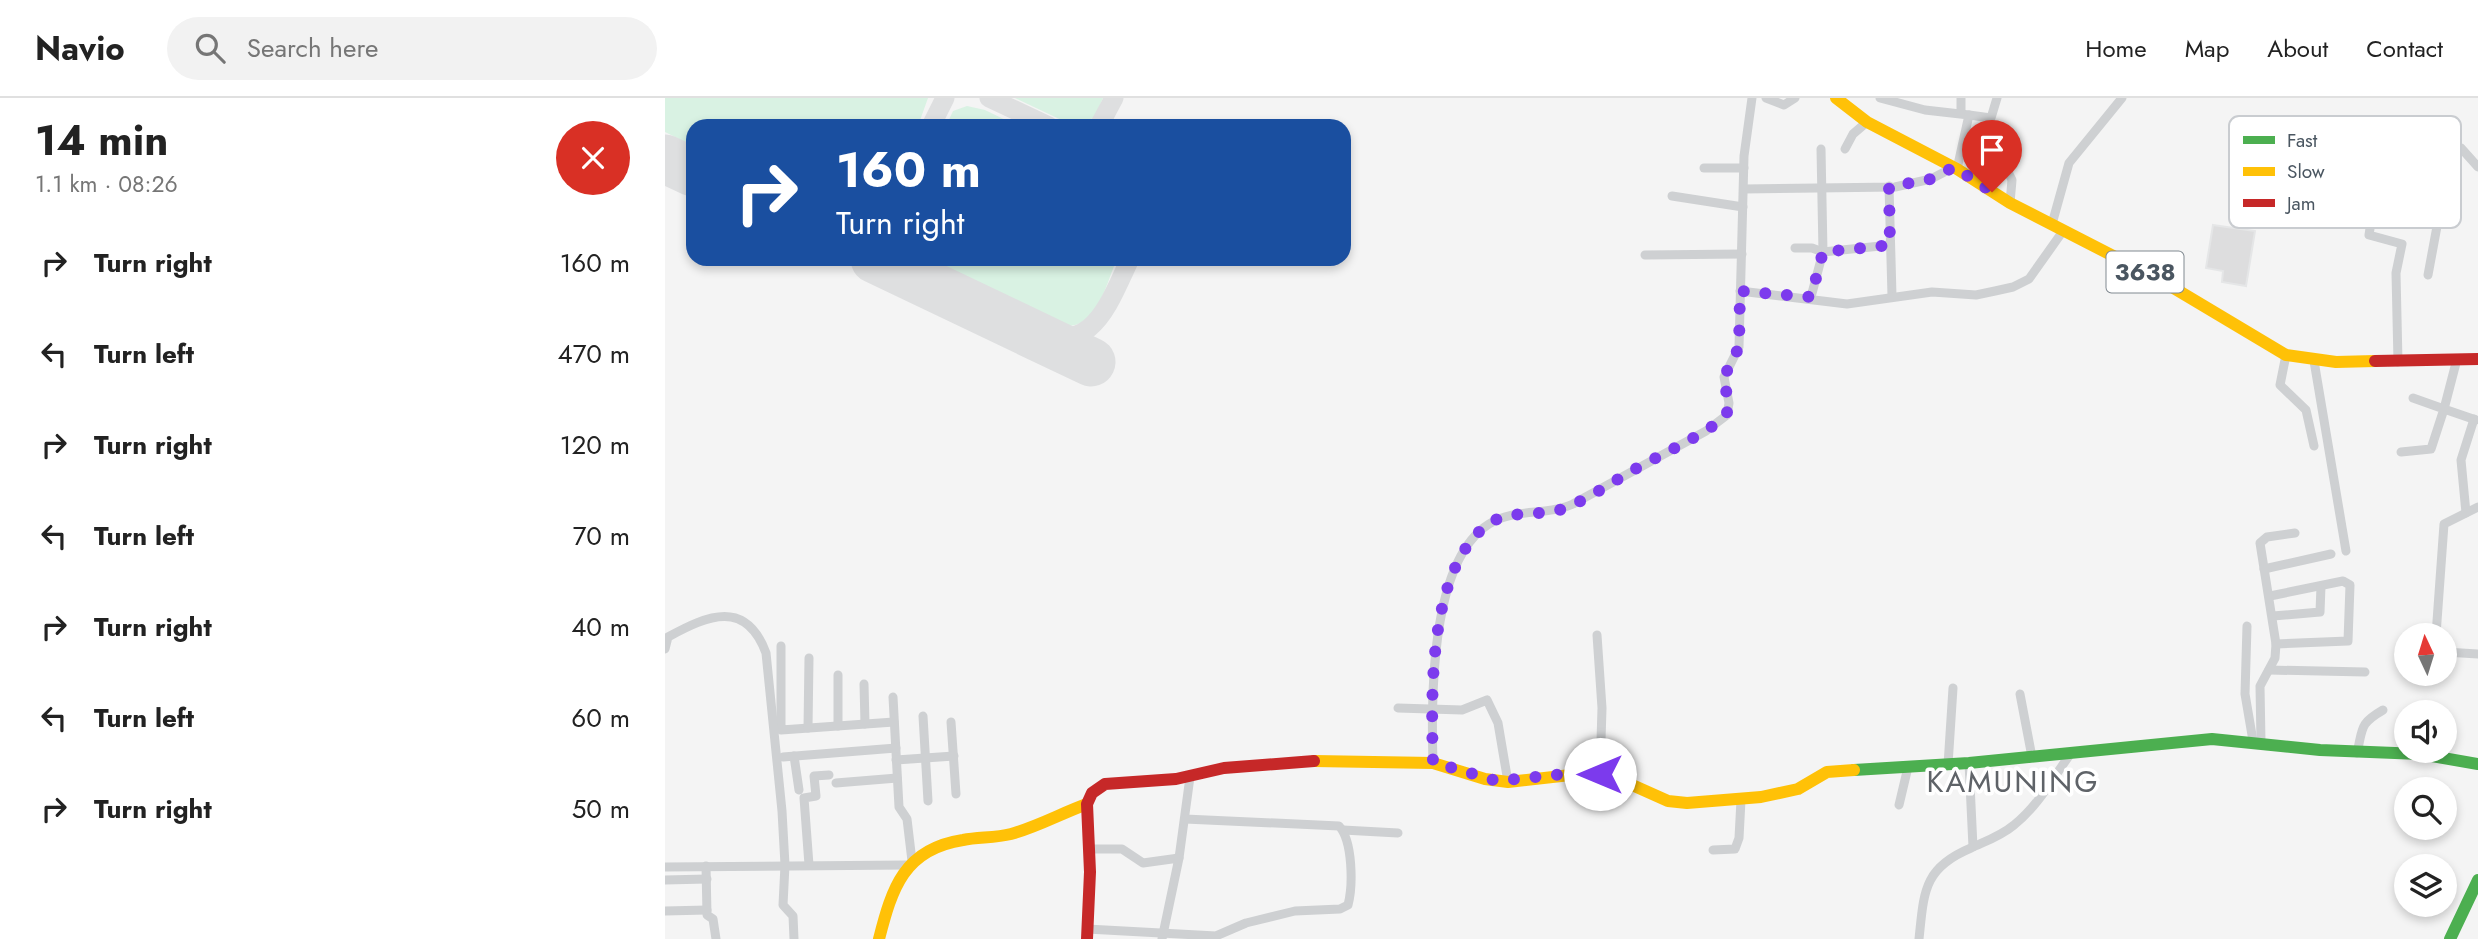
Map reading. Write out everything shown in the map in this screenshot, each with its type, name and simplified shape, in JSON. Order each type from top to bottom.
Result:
[{"type":"street","points":[[1433,762],[1432,708],[1447,584],[1476,536],[1501,518],[1565,508],[1723,419],[1729,409],[1724,377],[1739,347],[1744,167],[1752,98]]},
{"type":"street","points":[[1766,98],[1783,105],[1789,104],[1795,98]]},
{"type":"street","name":"3638","points":[[1836,98],[1852,102],[1867,122],[1955,168],[2010,203],[2151,275],[2287,355],[2314,360],[2398,362],[2478,359]]},
{"type":"street","points":[[1880,98],[1925,110],[1990,118],[1997,98]]},
{"type":"street","points":[[1744,189],[1889,187],[1931,179],[1955,168],[1965,114],[1961,98]]},
{"type":"street","points":[[1740,291],[1811,297],[1847,304],[1932,292],[1976,295],[2013,287],[2037,270],[2057,228],[2069,163],[2122,98]]},
{"type":"street","points":[[1845,149],[1853,134],[1867,122]]},
{"type":"street","points":[[2461,148],[2478,167]]},
{"type":"street","points":[[1811,297],[1823,252],[1821,149]]},
{"type":"street","points":[[1704,168],[1744,167]]},
{"type":"street","points":[[2008,172],[2012,180],[2010,203]]},
{"type":"street","points":[[1889,187],[1892,296]]},
{"type":"street","points":[[1672,196],[1743,206]]},
{"type":"street","points":[[2370,228],[2369,234],[2402,244],[2396,273],[2398,362]]},
{"type":"street","points":[[2428,275],[2437,228]]},
{"type":"street","points":[[1795,248],[1812,248],[1823,252],[1890,245]]},
{"type":"street","points":[[1645,255],[1742,254]]},
{"type":"street","points":[[2287,355],[2280,384],[2306,410],[2314,446]]},
{"type":"street","points":[[2400,452],[2431,449],[2456,359]]},
{"type":"street","points":[[2314,360],[2346,551]]},
{"type":"street","points":[[2413,398],[2476,420],[2461,460],[2466,513]]},
{"type":"street","points":[[2437,623],[2444,524],[2478,507]]},
{"type":"street","points":[[2257,741],[2260,686],[2275,658],[2276,644],[2262,541],[2295,533]]},
{"type":"street","points":[[2264,569],[2331,554]]},
{"type":"street","points":[[2270,596],[2350,583],[2348,642],[2276,644]]},
{"type":"street","points":[[2273,616],[2320,612],[2321,586]]},
{"type":"street","points":[[665,649],[668,637],[716,615],[741,620],[760,637],[766,653],[785,865],[783,905],[793,916],[794,939]]},
{"type":"street","points":[[2247,626],[2245,694],[2257,741]]},
{"type":"street","points":[[1597,635],[1602,708],[1600,774]]},
{"type":"street","points":[[781,646],[781,730],[894,722]]},
{"type":"street","points":[[2457,653],[2478,654]]},
{"type":"street","points":[[808,728],[809,657]]},
{"type":"street","points":[[2269,670],[2365,672]]},
{"type":"street","points":[[838,675],[838,726]]},
{"type":"street","points":[[864,684],[865,724]]},
{"type":"street","points":[[1948,765],[1953,688]]},
{"type":"street","points":[[2020,694],[2032,757]]},
{"type":"street","points":[[893,697],[899,807],[907,819],[909,863]]},
{"type":"street","points":[[1398,708],[1462,710],[1487,700],[1498,723],[1508,782]]},
{"type":"street","points":[[2357,752],[2360,730],[2367,719],[2383,710]]},
{"type":"street","points":[[923,716],[928,801]]},
{"type":"street","points":[[951,722],[956,794]]},
{"type":"street","points":[[1185,819],[1253,824],[1338,825],[1343,830],[1352,878],[1346,907],[1295,911],[1246,923],[1216,936],[1087,934],[1087,804],[1093,793],[1105,784],[1190,777],[1224,768],[1316,761],[1433,762],[1485,779],[1508,782],[1574,773],[1600,774],[1622,780],[1677,803],[1741,800],[1798,789],[1827,772],[1948,765],[2212,739],[2357,752],[2420,754],[2478,764]]},
{"type":"street","points":[[783,757],[895,748]]},
{"type":"street","points":[[1919,939],[1923,900],[1933,872],[1950,857],[2013,826],[2034,806],[2071,753]]},
{"type":"street","points":[[794,756],[799,790]]},
{"type":"street","points":[[896,760],[954,756]]},
{"type":"street","points":[[1969,763],[1973,847]]},
{"type":"street","points":[[1899,805],[1908,767]]},
{"type":"street","points":[[809,865],[804,798],[816,796],[814,776],[832,779],[897,778]]},
{"type":"street","points":[[1162,936],[1179,858],[1190,777]]},
{"type":"street","points":[[1713,850],[1735,849],[1739,838],[1741,800]]},
{"type":"street","points":[[879,939],[892,893],[909,863],[937,845],[1011,834],[1087,804]]},
{"type":"street","points":[[1343,830],[1398,833]]},
{"type":"street","points":[[1089,849],[1122,849],[1143,863],[1179,858]]},
{"type":"street","points":[[665,867],[909,863]]},
{"type":"street","points":[[706,866],[707,915],[713,919],[716,939]]},
{"type":"street","points":[[665,880],[706,879]]},
{"type":"street","points":[[2450,939],[2472,903],[2478,880]]},
{"type":"street","points":[[665,911],[707,910]]},
{"type":"green space","points":[[665,98],[928,98],[920,119],[686,119],[686,142],[665,132]]},
{"type":"green space","points":[[1015,98],[1103,98],[1094,118],[1059,119]]},
{"type":"green space","points":[[967,106],[985,110],[1004,119],[949,119],[953,111]]},
{"type":"green space","points":[[944,266],[1114,266],[1095,309],[1080,323],[1070,326]]},
{"type":"building","points":[[2213,225],[2255,231],[2246,286],[2222,282],[2223,271],[2206,268]]},
{"type":"taxiway","points":[[934,119],[945,98]]},
{"type":"taxiway","points":[[989,98],[1034,119]]},
{"type":"taxiway","points":[[1103,119],[1114,98]]},
{"type":"taxiway","points":[[894,266],[899,270]]},
{"type":"taxiway","points":[[1023,330],[1046,337],[1065,338],[1081,333],[1093,325],[1103,312],[1127,266]]},
{"type":"runway","points":[[665,159],[686,169]]},
{"type":"runway","points":[[890,266],[1091,362]]},
{"type":"traffic: fast","points":[[1854,770],[1969,763],[2212,739],[2320,750],[2420,754],[2478,764]]},
{"type":"traffic: fast","points":[[2450,939],[2478,880]]},
{"type":"traffic: slow","points":[[1836,98],[1867,122],[1957,169],[2010,203],[2162,281],[2286,355],[2336,362],[2375,361]]},
{"type":"traffic: slow","points":[[1314,761],[1433,763],[1485,779],[1508,782],[1588,773],[1621,780],[1668,801],[1687,803],[1761,797],[1798,789],[1827,772],[1854,770]]},
{"type":"traffic: slow","points":[[879,939],[896,888],[914,862],[927,852],[963,840],[1011,834],[1087,804]]},
{"type":"traffic: jam","points":[[2375,361],[2478,359]]},
{"type":"traffic: jam","points":[[1087,939],[1090,872],[1087,804],[1092,793],[1105,784],[1176,779],[1224,768],[1314,761]]},
{"type":"district","name":"KAMUNING","points":[[2013,782]]},
{"type":"route","points":[[1600,774],[1574,773],[1508,782],[1485,779],[1433,762],[1432,708],[1438,642],[1447,584],[1454,568],[1476,536],[1488,524],[1501,518],[1565,508],[1706,431],[1723,419],[1729,409],[1724,377],[1736,358],[1739,347],[1740,291],[1811,297],[1823,252],[1890,245],[1889,187],[1931,179],[1954,167],[1992,192]]}]
